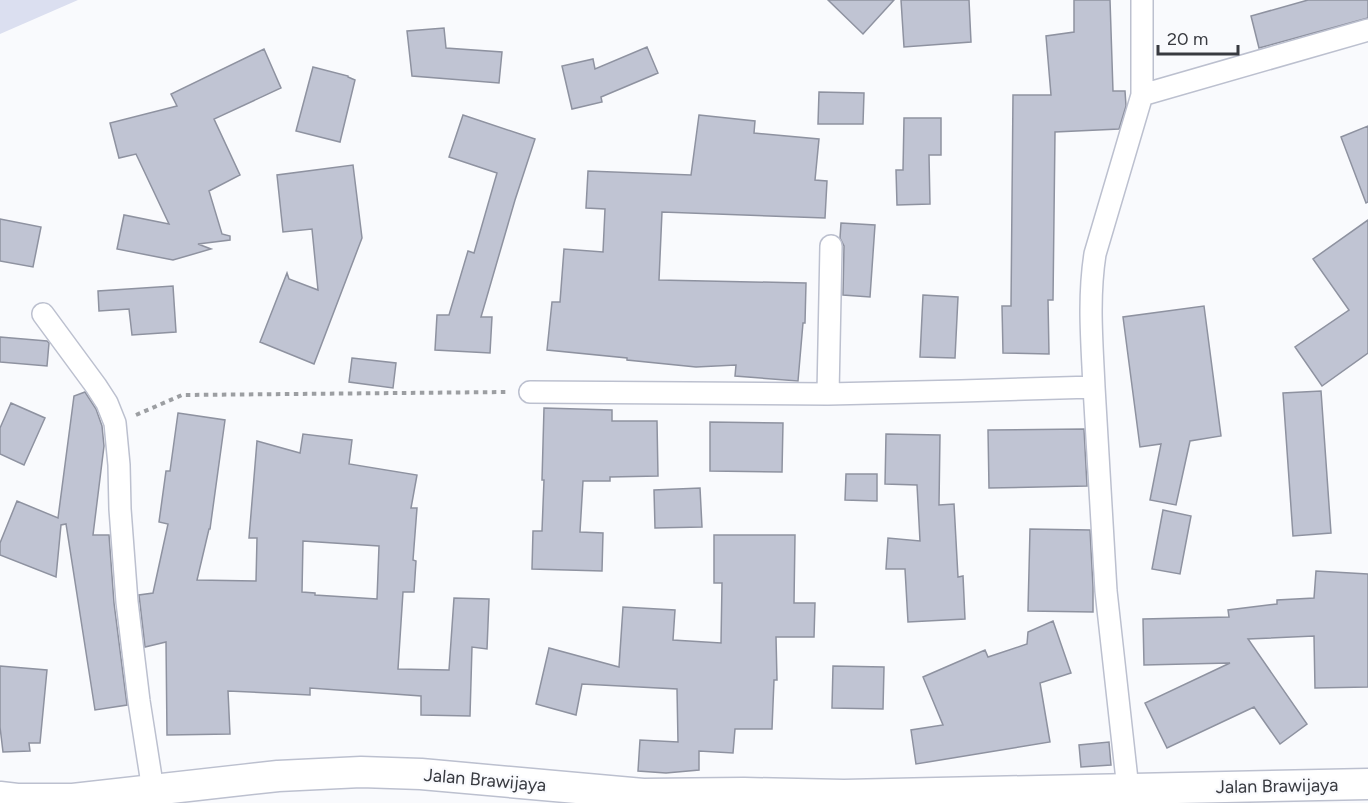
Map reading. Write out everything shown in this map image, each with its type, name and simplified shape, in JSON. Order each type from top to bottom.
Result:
[{"type":"street","points":[[1128,789],[1106,591],[1090,310],[1095,254],[1142,95],[1142,0]]},
{"type":"street","points":[[1142,95],[1368,30]]},
{"type":"street","points":[[828,393],[831,246]]},
{"type":"street","points":[[43,314],[96,386],[107,403],[115,423],[127,602],[153,790]]},
{"type":"street","points":[[530,392],[950,392],[1094,387]]},
{"type":"street","name":"Jalan Brawijaya","points":[[0,797],[73,799],[278,776],[361,772],[421,774],[643,794],[844,795],[1368,784]]},
{"type":"path","points":[[115,423],[182,395],[530,392]]},
{"type":"shaded area","points":[[0,0],[78,0],[0,34]]},
{"type":"building","points":[[828,0],[894,0],[863,34]]},
{"type":"building","points":[[901,0],[969,0],[971,42],[904,47]]},
{"type":"building","points":[[1074,0],[1110,0],[1113,91],[1125,91],[1126,106],[1119,129],[1055,132],[1053,300],[1048,300],[1049,354],[1003,353],[1002,306],[1011,306],[1013,95],[1051,95],[1046,36],[1074,32]]},
{"type":"building","points":[[1308,0],[1368,0],[1368,18],[1259,48],[1251,16]]},
{"type":"building","points":[[444,28],[446,48],[502,52],[499,83],[412,76],[407,31]]},
{"type":"building","points":[[647,47],[658,73],[601,97],[602,102],[572,109],[562,66],[593,59],[595,69]]},
{"type":"building","points":[[264,49],[281,88],[214,119],[240,175],[209,191],[222,234],[230,236],[230,240],[198,244],[211,249],[173,260],[117,249],[124,215],[169,224],[136,154],[119,158],[110,123],[177,106],[171,94]]},
{"type":"building","points":[[313,67],[355,80],[340,142],[296,131]]},
{"type":"building","points":[[819,92],[864,93],[863,124],[818,124]]},
{"type":"building","points":[[463,115],[535,139],[481,317],[492,317],[490,353],[435,350],[437,315],[449,315],[468,251],[474,253],[497,173],[449,157]]},
{"type":"building","points":[[699,115],[755,121],[754,133],[819,139],[815,180],[827,181],[825,218],[662,212],[659,280],[806,283],[805,323],[803,323],[798,381],[735,376],[736,365],[696,367],[547,350],[552,302],[560,302],[564,249],[603,252],[605,209],[586,208],[588,171],[691,175]]},
{"type":"building","points":[[904,118],[941,118],[941,155],[929,155],[930,204],[897,205],[896,170],[903,170]]},
{"type":"building","points":[[1368,126],[1368,202],[1366,203],[1341,137]]},
{"type":"building","points":[[353,165],[362,238],[314,364],[260,342],[287,273],[289,279],[318,290],[312,229],[283,232],[277,175]]},
{"type":"building","points":[[0,219],[41,227],[33,267],[0,261]]},
{"type":"building","points":[[1368,220],[1368,353],[1322,386],[1295,347],[1349,310],[1313,259]]},
{"type":"building","points":[[841,223],[875,225],[870,297],[843,295],[844,246],[840,238]]},
{"type":"building","points":[[173,286],[176,332],[132,335],[129,309],[99,311],[98,291]]},
{"type":"building","points":[[923,295],[958,297],[955,358],[920,357]]},
{"type":"building","points":[[1204,306],[1221,436],[1190,441],[1176,505],[1150,500],[1161,444],[1140,447],[1123,317]]},
{"type":"building","points":[[0,337],[47,341],[49,343],[47,366],[0,362]]},
{"type":"building","points":[[352,358],[396,363],[393,388],[349,382]]},
{"type":"building","points":[[1321,391],[1331,533],[1293,536],[1283,393]]},
{"type":"building","points":[[85,392],[96,409],[102,426],[104,446],[93,535],[109,535],[114,603],[127,705],[95,710],[66,524],[61,525],[56,577],[0,555],[0,543],[17,501],[58,518],[74,396]]},
{"type":"building","points":[[11,403],[45,418],[24,465],[0,454],[0,428]]},
{"type":"building","points":[[544,408],[612,410],[612,421],[657,421],[658,476],[610,477],[610,481],[583,481],[580,532],[603,533],[602,571],[532,569],[533,531],[542,531]]},
{"type":"building","points":[[178,413],[225,420],[210,529],[197,580],[256,581],[257,538],[249,538],[257,441],[300,453],[303,434],[352,440],[349,464],[417,475],[411,508],[417,508],[413,560],[416,561],[414,592],[403,592],[398,669],[449,670],[454,598],[489,599],[487,649],[472,647],[470,716],[421,715],[421,696],[310,688],[310,695],[228,691],[230,734],[167,735],[166,642],[145,647],[139,595],[153,593],[168,524],[159,522],[166,471],[170,471]],"holes":[[[303,541],[379,546],[377,599],[302,592]]]},
{"type":"building","points":[[710,422],[783,423],[782,472],[710,471]]},
{"type":"building","points":[[1084,429],[1087,486],[989,488],[988,430]]},
{"type":"building","points":[[886,434],[940,435],[939,505],[954,504],[958,577],[963,576],[965,619],[908,622],[905,569],[886,569],[888,538],[920,541],[917,485],[885,484]]},
{"type":"building","points":[[846,474],[877,474],[877,501],[845,500]]},
{"type":"building","points":[[700,488],[702,527],[655,528],[654,490]]},
{"type":"building","points":[[1163,510],[1191,516],[1180,574],[1152,569]]},
{"type":"building","points":[[1030,529],[1090,530],[1093,612],[1028,611]]},
{"type":"building","points":[[714,535],[795,535],[794,603],[815,603],[814,637],[776,637],[777,680],[774,680],[772,729],[735,729],[733,753],[699,751],[699,770],[666,773],[638,771],[640,740],[678,742],[677,689],[582,684],[576,715],[536,704],[549,648],[619,667],[623,607],[675,610],[673,640],[721,643],[722,583],[714,583]]},
{"type":"building","points":[[1316,571],[1368,574],[1368,687],[1315,688],[1314,636],[1248,639],[1307,724],[1280,744],[1254,707],[1167,748],[1145,703],[1230,663],[1144,665],[1143,619],[1229,617],[1228,610],[1277,604],[1277,600],[1314,598]]},
{"type":"building","points":[[1053,621],[1071,673],[1040,683],[1050,742],[916,764],[911,730],[943,725],[923,677],[985,650],[988,657],[1027,644],[1028,632]]},
{"type":"building","points":[[0,666],[47,670],[40,743],[29,743],[30,751],[3,752],[0,727]]},
{"type":"building","points":[[833,666],[884,667],[883,709],[832,708]]},
{"type":"building","points":[[1109,742],[1111,765],[1081,767],[1079,745]]}]
